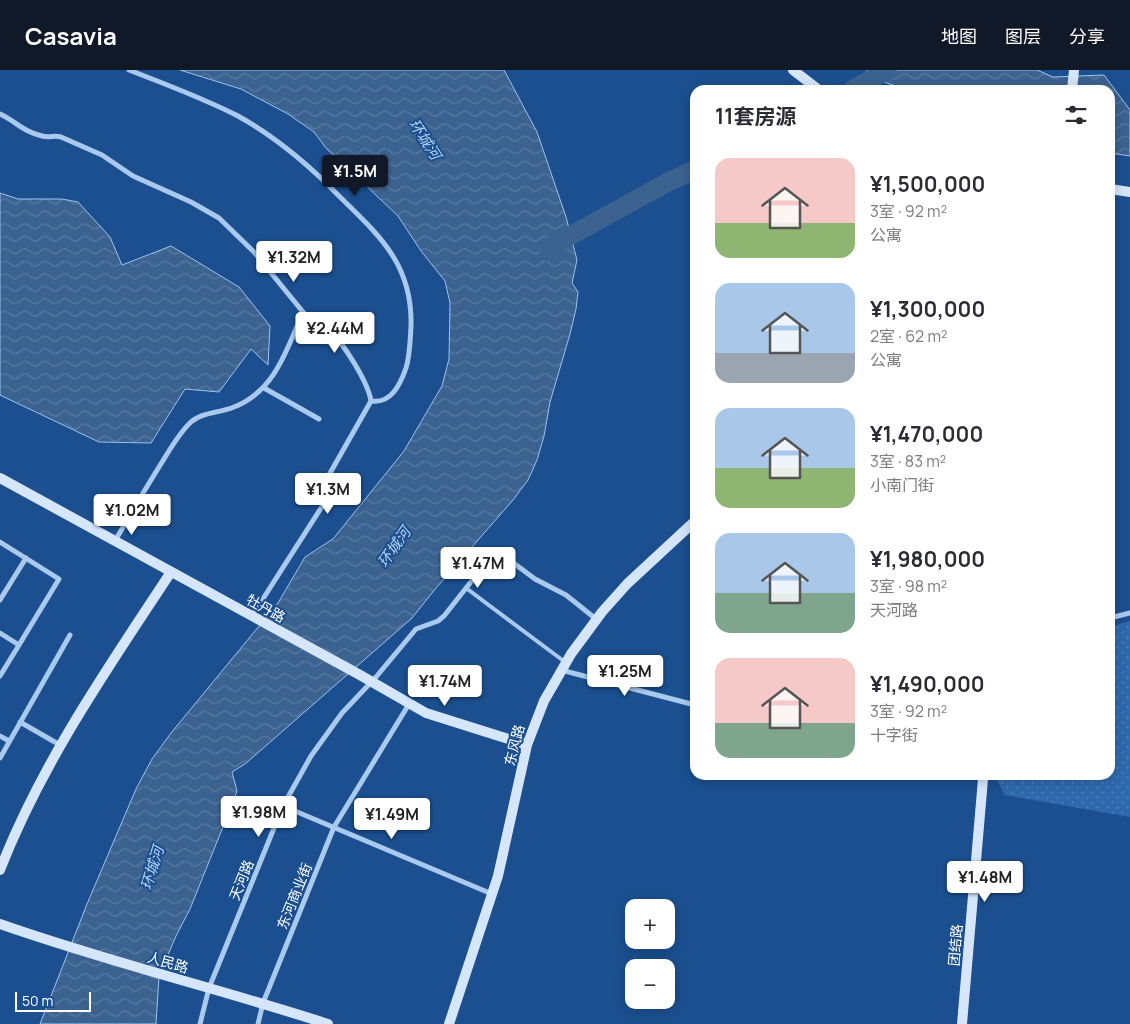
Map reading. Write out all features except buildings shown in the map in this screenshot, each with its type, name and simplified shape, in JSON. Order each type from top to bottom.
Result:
[{"type":"street","points":[[129,70],[204,100],[248,123],[313,170],[382,238],[400,268],[408,290],[411,312],[410,340],[406,366],[397,389],[386,399],[378,402],[370,401]]},
{"type":"street","points":[[793,70],[813,85]]},
{"type":"street","points":[[1072,85],[1074,70]]},
{"type":"street","points":[[0,114],[26,131],[47,137],[56,135],[102,155],[133,176],[212,213],[232,229],[254,252],[308,318],[327,328],[366,384],[370,401],[320,489],[330,494],[252,616]]},
{"type":"street","points":[[1115,190],[1130,192]]},
{"type":"street","points":[[115,541],[185,428],[200,417],[243,403],[264,388],[282,362],[303,312]]},
{"type":"street","points":[[264,388],[319,419]]},
{"type":"street","name":"牡丹路","points":[[0,478],[360,675],[409,704],[436,717],[527,745]]},
{"type":"street","name":"东风路","points":[[449,1024],[493,894],[527,745],[539,711],[563,666],[596,619],[627,584],[690,526]]},
{"type":"street","points":[[0,542],[59,579],[0,676]]},
{"type":"street","name":"天河路","points":[[200,1024],[209,988],[283,806],[298,777],[324,736],[342,713],[372,682],[416,629],[442,618],[496,550],[535,579],[564,593],[596,619]]},
{"type":"street","points":[[0,600],[26,558]]},
{"type":"street","points":[[0,870],[25,813],[60,745],[171,572]]},
{"type":"street","points":[[1115,617],[1130,613]]},
{"type":"street","points":[[0,633],[19,645]]},
{"type":"street","points":[[0,758],[70,635]]},
{"type":"street","points":[[563,666],[690,703]]},
{"type":"street","name":"东河商业街","points":[[258,1024],[263,1003],[334,826],[409,704]]},
{"type":"street","points":[[20,722],[60,745]]},
{"type":"street","points":[[0,736],[9,741]]},
{"type":"street","name":"团结路","points":[[962,1024],[983,780]]},
{"type":"street","points":[[283,806],[493,894]]},
{"type":"street","name":"人民路","points":[[0,924],[62,946],[263,1003],[328,1024]]},
{"type":"lane","points":[[466,588],[563,666]]},
{"type":"shaded area","points":[[1130,621],[1130,817],[1005,795],[997,780],[1115,780],[1115,626]]},
{"type":"water","name":"环城河","points":[[180,70],[504,70],[537,132],[566,217],[577,260],[572,283],[578,292],[576,309],[550,402],[544,436],[537,460],[528,480],[412,618],[245,764],[232,772],[237,791],[235,797],[190,909],[159,976],[156,1024],[40,1024],[87,904],[136,789],[152,759],[171,733],[278,603],[305,557],[333,539],[404,451],[442,386],[449,359],[450,303],[445,281],[421,251],[398,216],[326,148],[314,132],[288,114],[241,89]]},
{"type":"water","points":[[866,70],[1037,70],[1053,77],[1104,75],[1111,85],[892,85],[879,80]]},
{"type":"water","points":[[1115,90],[1130,110],[1130,156],[1115,154]]},
{"type":"water","points":[[0,193],[18,199],[62,199],[78,202],[110,237],[122,265],[171,246],[239,287],[270,326],[268,365],[251,349],[219,392],[185,389],[151,443],[99,442],[0,395]]},
{"type":"waterway","points":[[861,85],[887,70]]},
{"type":"waterway","points":[[548,248],[668,182],[690,172]]}]
